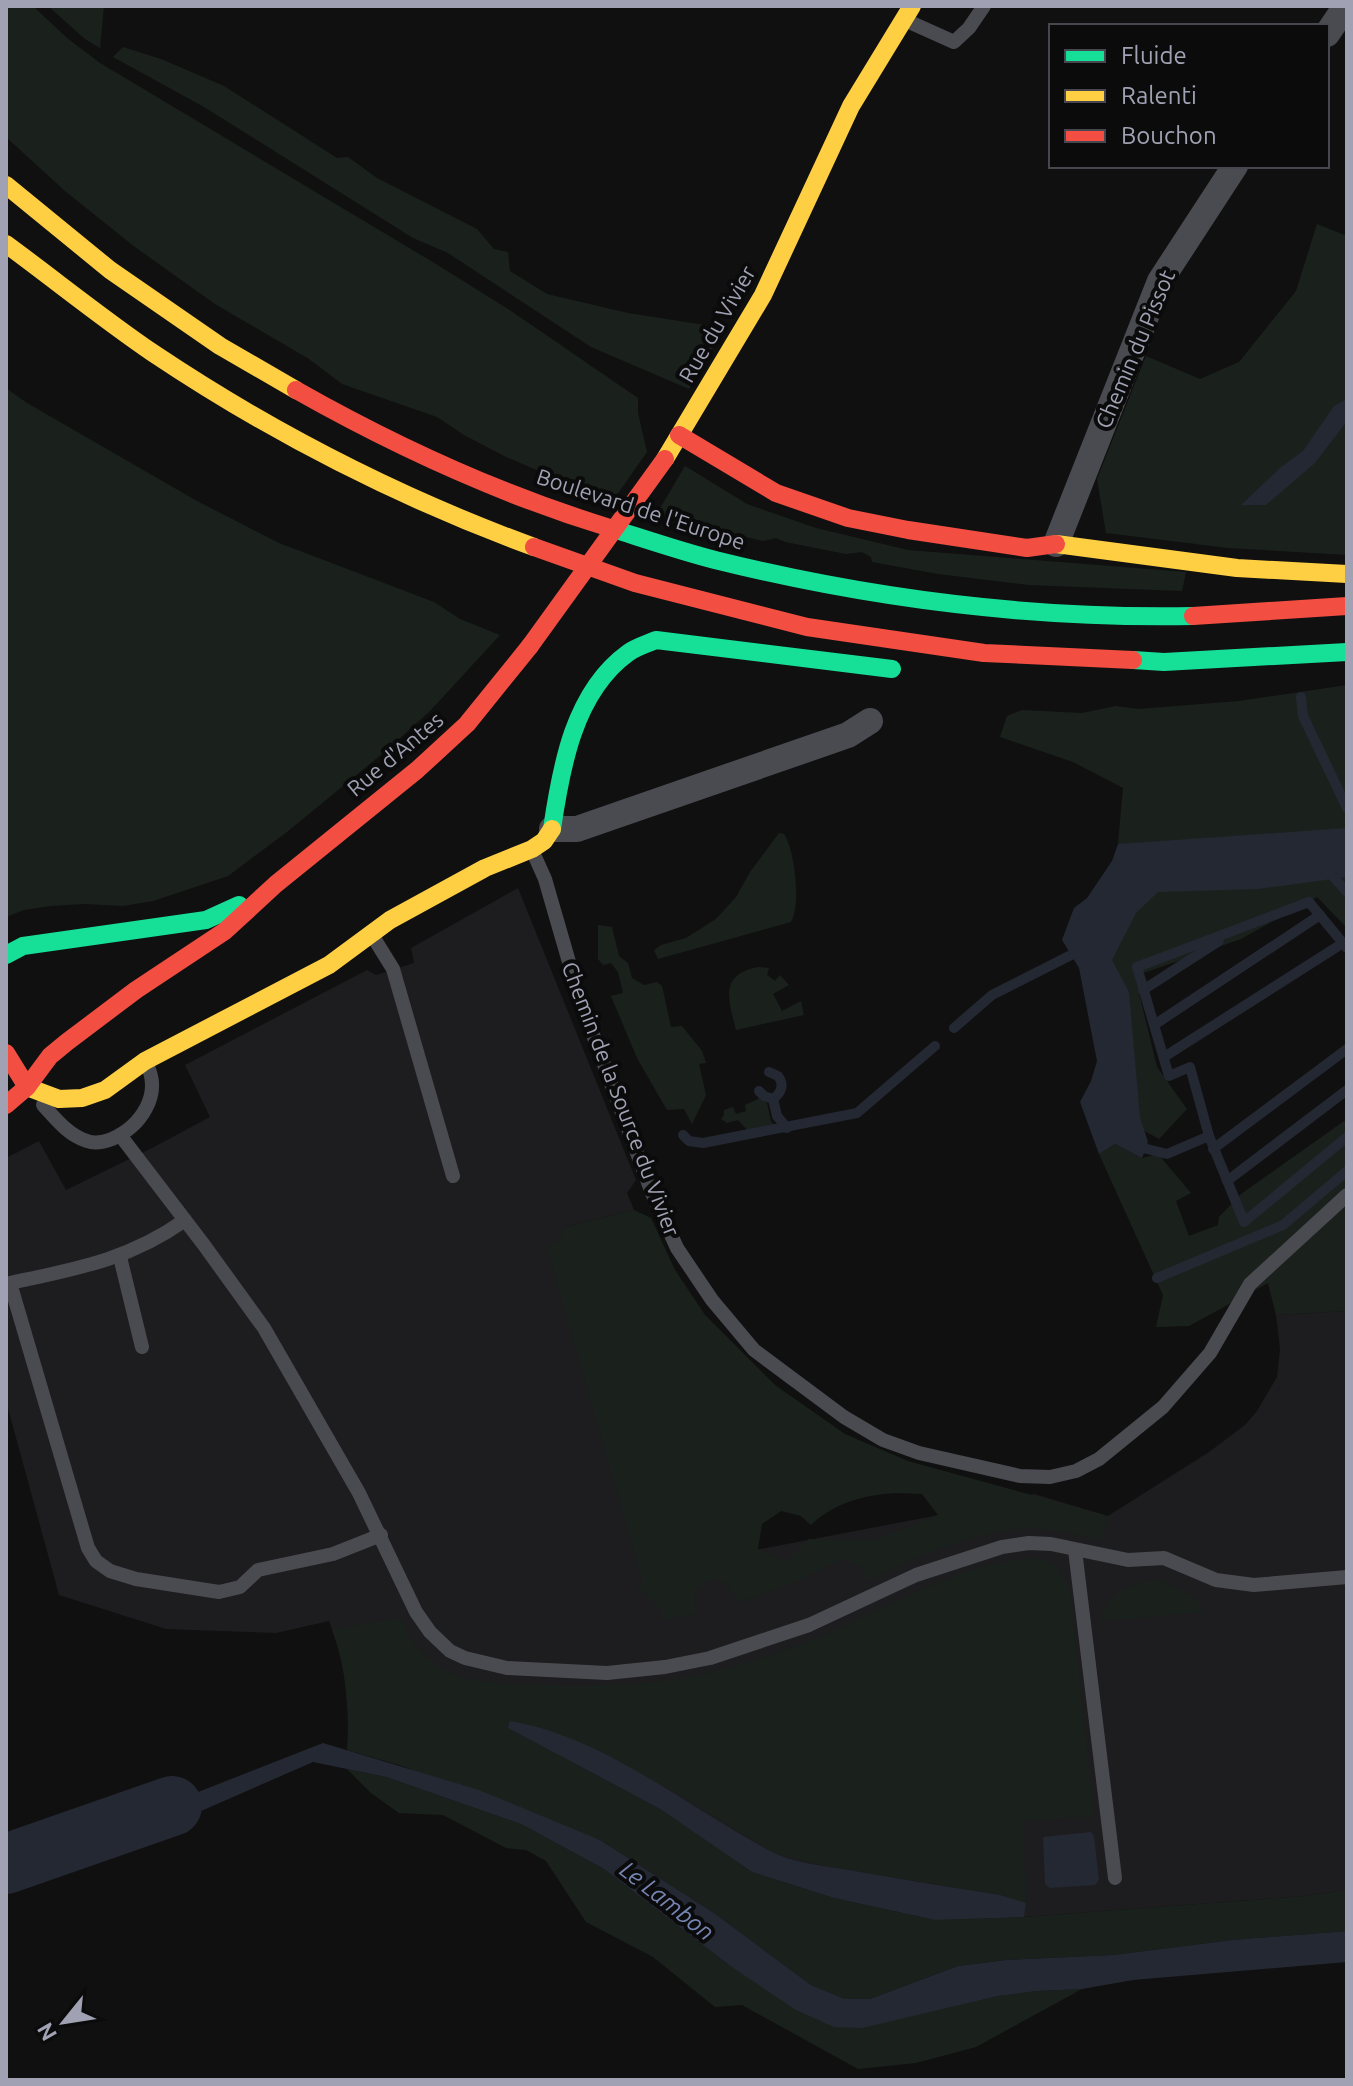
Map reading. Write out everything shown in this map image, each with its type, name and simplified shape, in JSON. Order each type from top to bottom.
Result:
[{"type":"main road","name":"Rue du Vivier","points":[[530,646],[665,459],[763,295],[851,106],[908,13]]},
{"type":"main road","name":"Boulevard de l'Europe","points":[[6,185],[81,247],[193,328],[312,399],[501,488],[642,539],[768,573],[976,608],[1119,616],[1188,616],[1347,606]]},
{"type":"main road","points":[[6,244],[105,322],[223,400],[345,466],[537,551],[671,594],[808,627],[947,650],[1032,658],[1157,663],[1227,662],[1347,652]]},
{"type":"main road","points":[[679,435],[737,473],[790,499],[851,519],[1027,548],[1056,544],[1194,565],[1306,574],[1347,574]]},
{"type":"main road","points":[[6,1053],[27,1087],[59,1099],[82,1098],[105,1090],[145,1061],[329,965],[390,920],[485,868],[532,849],[544,841],[552,829],[566,758],[598,683],[614,662],[641,644],[656,640],[900,670],[947,650]]},
{"type":"main road","name":"Rue d'Antes","points":[[6,1105],[27,1087],[50,1056],[67,1042],[136,990],[225,931],[276,884],[445,745],[487,702],[530,646]]},
{"type":"main road","name":"Rue d'Antes","points":[[6,955],[23,946],[206,920],[276,884]]},
{"type":"main road","points":[[67,1042],[84,1061]]},
{"type":"main road","points":[[105,1070],[145,1061]]},
{"type":"main road","name":"Rue d'Antes","points":[[6,1096],[27,1087]]},
{"type":"street","points":[[1329,31],[1346,6]]},
{"type":"street","name":"Chemin du Pissot","points":[[1056,544],[1160,281],[1234,168]]},
{"type":"street","points":[[552,829],[577,829],[848,735],[870,721]]},
{"type":"lane","points":[[908,13],[954,42],[969,28],[984,6]]},
{"type":"lane","name":"Chemin de la Source du Vivier","points":[[532,849],[545,879],[580,1000],[652,1193],[677,1248],[712,1300],[754,1350],[844,1417],[883,1440],[919,1453],[1020,1476],[1050,1477],[1076,1471],[1099,1459],[1163,1407],[1210,1353],[1250,1284],[1347,1195]]},
{"type":"lane","points":[[372,935],[393,969],[453,1176]]},
{"type":"lane","points":[[27,1087],[63,1128],[89,1142],[104,1142],[137,1123],[147,1109],[154,1077],[145,1061]]},
{"type":"lane","points":[[120,1135],[264,1328],[381,1535],[416,1612],[430,1632],[450,1651],[478,1663],[507,1668],[607,1673],[681,1664],[742,1649],[809,1625],[916,1575],[1002,1547],[1029,1543],[1051,1544],[1128,1560],[1164,1558],[1216,1580],[1254,1585],[1347,1577]]},
{"type":"lane","points":[[185,1220],[161,1237],[120,1257],[88,1267],[8,1280],[88,1548],[96,1561],[110,1571],[136,1579],[219,1592],[240,1587],[258,1570],[333,1554],[381,1535]]},
{"type":"lane","points":[[120,1257],[142,1347]]},
{"type":"lane","points":[[1075,1550],[1115,1878]]},
{"type":"shaded area","points":[[6,6],[33,6],[100,63],[436,264],[638,398],[638,413],[647,452],[612,502],[506,457],[437,417],[342,384],[309,359],[215,304],[135,247],[65,191],[6,137]]},
{"type":"shaded area","points":[[48,6],[104,6],[100,48],[85,39]]},
{"type":"shaded area","points":[[123,47],[161,59],[224,86],[337,158],[348,157],[377,178],[477,229],[494,249],[508,252],[510,271],[547,294],[628,313],[724,328],[689,389],[591,347],[448,253],[413,238],[204,107],[113,57]]},
{"type":"shaded area","points":[[1317,224],[1347,236],[1347,555],[1228,548],[1106,533],[1097,479],[1146,356],[1200,379],[1239,362],[1296,291]]},
{"type":"shaded area","points":[[6,388],[197,501],[279,543],[434,602],[460,619],[500,635],[431,710],[388,749],[228,876],[153,901],[123,906],[50,906],[24,910],[6,917]]},
{"type":"shaded area","points":[[685,466],[747,504],[816,528],[908,550],[1186,572],[1182,591],[1029,585],[938,574],[872,562],[871,557],[862,552],[846,554],[776,538],[763,541],[656,515]]},
{"type":"shaded area","points":[[1347,685],[1347,928],[1317,897],[1241,939],[1135,976],[1157,1067],[1187,1109],[1159,1139],[1109,1111],[1101,1001],[1132,870],[1118,844],[1123,788],[1073,762],[1000,737],[1007,716],[1022,710],[1082,713],[1116,706],[1138,709],[1239,701]]},
{"type":"shaded area","points":[[779,833],[784,834],[788,842],[794,865],[796,904],[791,922],[658,959],[654,950],[661,945],[686,938],[716,919],[736,897]]},
{"type":"shaded area","points":[[518,888],[636,1180],[627,1193],[634,1210],[565,1227],[640,1572],[1034,1494],[1108,1516],[1209,1452],[1245,1425],[1257,1411],[1277,1377],[1280,1349],[1276,1315],[1347,1311],[1347,1890],[1305,1896],[1024,1917],[935,1920],[752,1872],[660,1809],[559,1754],[349,1727],[343,1661],[329,1621],[276,1633],[166,1629],[59,1595],[6,1401],[6,1158],[39,1141],[66,1190],[154,1147],[210,1117],[185,1065],[367,970],[376,975],[414,963],[411,948]]},
{"type":"shaded area","points":[[598,925],[612,927],[619,956],[628,963],[632,978],[644,985],[657,982],[662,986],[671,1027],[682,1026],[702,1051],[706,1063],[699,1064],[706,1095],[692,1124],[684,1109],[667,1110],[637,1058],[611,996],[623,993],[618,972],[611,963],[603,965],[598,959]]},
{"type":"shaded area","points":[[758,967],[769,968],[767,975],[775,981],[780,975],[789,985],[773,994],[782,1011],[801,1001],[804,1015],[736,1030],[729,991],[737,976]]},
{"type":"shaded area","points":[[760,1098],[767,1103],[771,1121],[776,1127],[749,1132],[738,1120],[727,1123],[721,1119],[724,1110],[733,1107],[736,1114],[746,1111],[745,1105]]},
{"type":"shaded area","points":[[1347,1119],[1347,1311],[1276,1315],[1268,1283],[1189,1326],[1156,1327],[1163,1295],[1099,1154],[1115,1144],[1142,1158],[1158,1154],[1191,1193],[1176,1201],[1189,1236],[1218,1225],[1219,1217],[1241,1194]]},
{"type":"shaded area","points":[[634,1210],[651,1218],[675,1270],[705,1315],[775,1385],[845,1434],[908,1461],[1108,1516],[1101,1540],[1045,1529],[1006,1530],[945,1547],[867,1580],[859,1566],[844,1558],[793,1583],[737,1603],[729,1587],[719,1580],[713,1580],[694,1593],[696,1614],[663,1620],[662,1611],[635,1585],[643,1583],[547,1248],[559,1240],[565,1227]],"holes":[[[899,1493],[922,1494],[938,1515],[876,1540],[809,1539],[786,1562],[758,1549],[762,1524],[781,1511],[801,1516],[811,1525],[830,1510],[863,1498]]]},
{"type":"shaded area","points":[[1039,1558],[1059,1570],[1070,1590],[1094,1816],[1023,1821],[1026,1903],[1000,1895],[821,1865],[774,1853],[673,1791],[580,1743],[508,1728],[660,1809],[752,1872],[834,1898],[935,1920],[1024,1917],[1305,1896],[1347,1890],[1347,1931],[1232,1940],[1113,1955],[1007,1960],[958,1966],[870,1999],[844,2000],[811,1985],[714,1913],[600,1840],[402,1766],[347,1750],[346,1689],[332,1629],[401,1618],[410,1638],[422,1653],[437,1665],[471,1679],[510,1684],[581,1686],[647,1683],[701,1675],[762,1658],[817,1638],[953,1577],[1009,1561]]},
{"type":"shaded area","points":[[1158,1580],[1184,1592],[1205,1612],[1100,1621],[1109,1603],[1122,1590],[1138,1583]]},
{"type":"shaded area","points":[[347,1769],[386,1777],[521,1824],[604,1869],[729,1965],[902,2018],[998,1996],[1082,1989],[976,2047],[916,2063],[858,2069],[742,2005],[715,2007],[653,1957],[586,1922],[546,1861],[526,1850],[506,1848],[443,1815],[399,1813],[371,1793]]},
{"type":"water","points":[[1347,399],[1347,421],[1315,463],[1266,505],[1241,505],[1303,451],[1334,406]]},
{"type":"water","points":[[1347,828],[1347,877],[1258,889],[1158,892],[1136,913],[1112,960],[1129,992],[1140,1117],[1148,1142],[1142,1158],[1115,1144],[1099,1154],[1080,1102],[1097,1061],[1079,968],[1062,940],[1074,908],[1087,898],[1112,861],[1118,844]]},
{"type":"water","points":[[510,1721],[545,1729],[612,1758],[780,1856],[1000,1895],[1026,1903],[1024,1917],[935,1920],[834,1898],[752,1872],[660,1809],[508,1728]]},
{"type":"water","points":[[323,1743],[479,1790],[600,1840],[714,1913],[811,1985],[844,1999],[870,1999],[958,1966],[1007,1960],[1113,1955],[1232,1940],[1347,1931],[1347,1962],[1037,1991],[998,1996],[862,2028],[834,2027],[796,2010],[729,1965],[604,1869],[521,1824],[386,1777],[313,1762],[89,1860],[6,1883],[6,1859],[68,1843]]},
{"type":"water","points":[[1091,1832],[1099,1880],[1095,1885],[1050,1888],[1045,1884],[1043,1837]]},
{"type":"waterway","points":[[1301,697],[1303,716],[1347,808]]},
{"type":"waterway","points":[[1327,870],[1347,892]]},
{"type":"waterway","points":[[1209,1136],[1190,1067],[1169,1076],[1137,967],[1309,902],[1347,948]]},
{"type":"waterway","points":[[1154,1025],[1320,915]]},
{"type":"waterway","points":[[1143,990],[1219,941]]},
{"type":"waterway","points":[[1164,1057],[1343,943]]},
{"type":"waterway","points":[[954,1028],[992,995],[1081,950]]},
{"type":"waterway","points":[[683,1135],[689,1141],[703,1143],[857,1113],[935,1046]]},
{"type":"waterway","points":[[1213,1149],[1347,1049]]},
{"type":"waterway","points":[[769,1072],[778,1076],[782,1086],[773,1099]]},
{"type":"waterway","points":[[1227,1181],[1347,1090]]},
{"type":"waterway","points":[[759,1091],[773,1099],[777,1116],[787,1128]]},
{"type":"waterway","points":[[1135,1146],[1167,1154],[1209,1136],[1244,1222],[1347,1137]]},
{"type":"waterway","points":[[1157,1278],[1283,1225],[1347,1171]]},
{"type":"waterway","name":"Le Lambon","points":[[6,1864],[172,1806]]},
{"type":"traffic: fast","points":[[610,528],[715,560],[893,596],[1012,610],[1193,616]]},
{"type":"traffic: fast","points":[[552,829],[566,756],[583,709],[610,669],[638,647],[656,640],[892,669]]},
{"type":"traffic: fast","points":[[1133,660],[1164,662],[1347,652]]},
{"type":"traffic: fast","points":[[6,955],[23,946],[206,920],[239,905]]},
{"type":"traffic: slow","points":[[665,459],[763,295],[851,106],[912,6]]},
{"type":"traffic: slow","points":[[6,185],[110,270],[220,346],[296,390]]},
{"type":"traffic: slow","points":[[6,244],[134,340],[243,410],[386,485],[534,547]]},
{"type":"traffic: slow","points":[[1056,544],[1237,568],[1347,574]]},
{"type":"traffic: slow","points":[[27,1087],[59,1099],[82,1098],[105,1090],[145,1061],[329,965],[390,920],[485,868],[532,849],[544,841],[552,829]]},
{"type":"traffic: jam","points":[[296,390],[450,468],[610,528]]},
{"type":"traffic: jam","points":[[679,435],[776,493],[848,518],[1027,548],[1056,544]]},
{"type":"traffic: jam","points":[[530,646],[665,459]]},
{"type":"traffic: jam","points":[[534,547],[635,583],[807,627],[984,653],[1133,660]]},
{"type":"traffic: jam","points":[[1193,616],[1347,606]]},
{"type":"traffic: jam","points":[[6,1105],[27,1087],[50,1056],[67,1042],[136,990],[225,931],[276,884],[417,770],[467,724],[530,646]]},
{"type":"traffic: jam","points":[[6,1053],[27,1087]]}]
